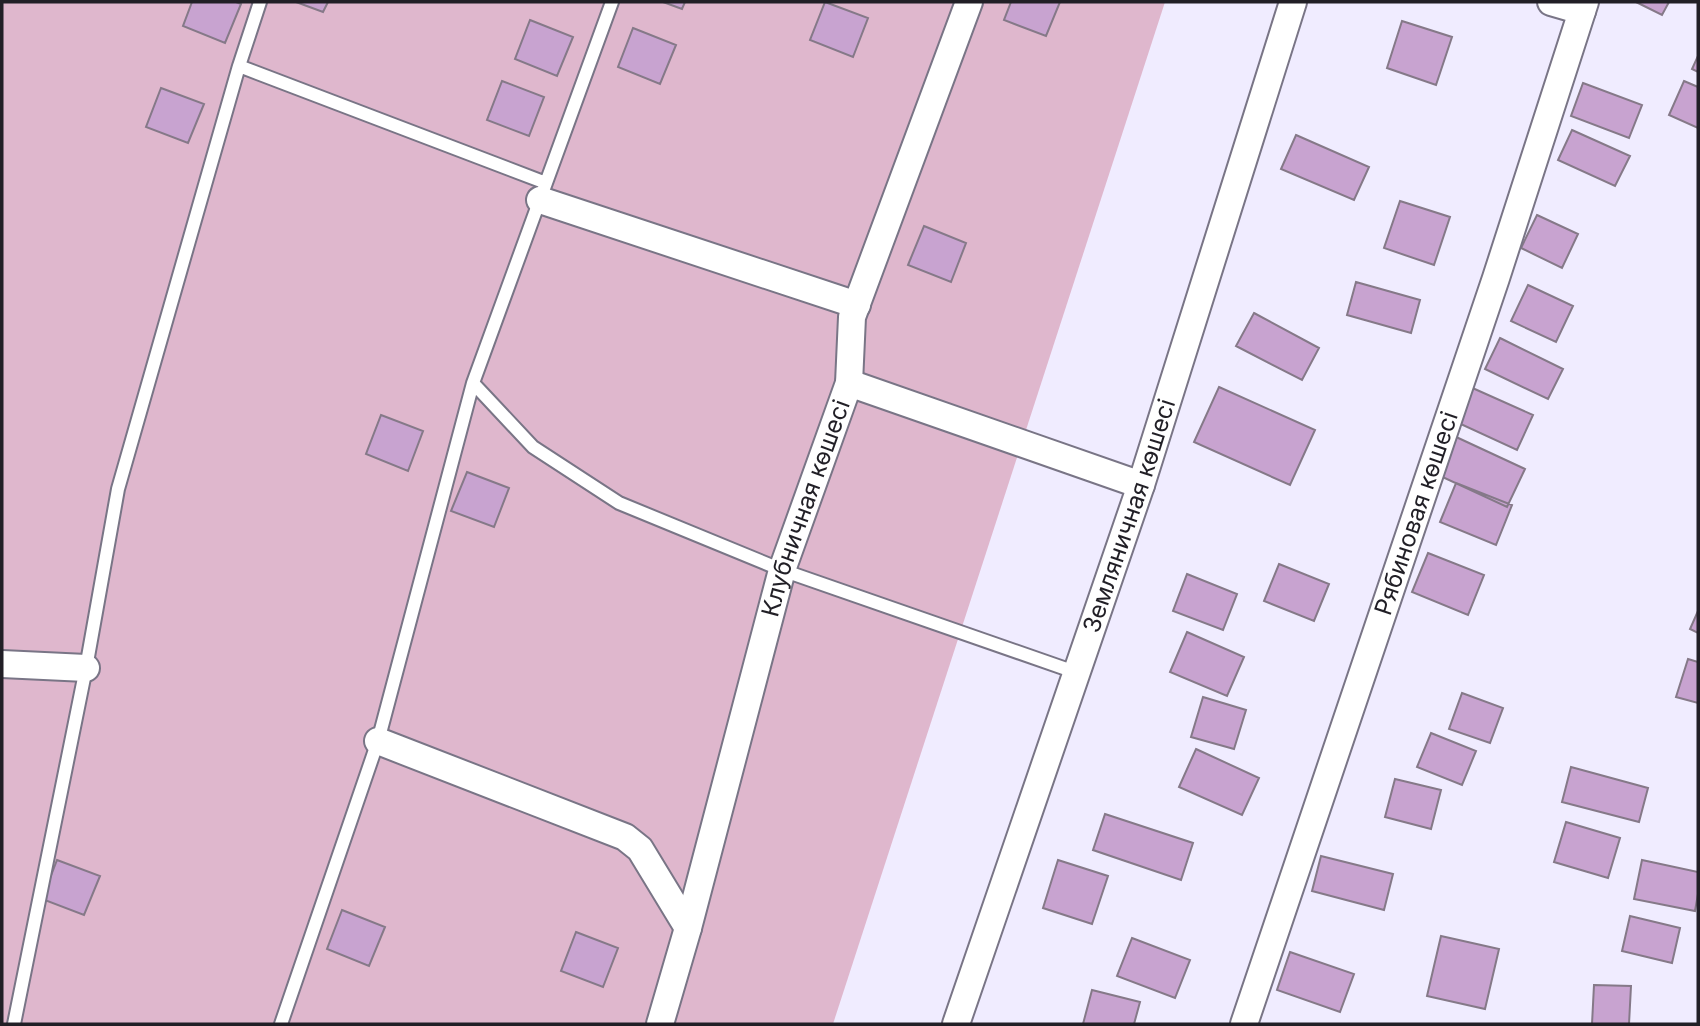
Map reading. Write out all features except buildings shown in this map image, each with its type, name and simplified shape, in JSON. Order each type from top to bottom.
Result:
[{"type":"street","name":"Клубничная көшесі","points":[[660,1024],[688,928],[782,570],[849,383],[852,317],[969,2]]},
{"type":"street","name":"Земляничная көшесі","points":[[956,1024],[1141,485],[1293,2]]},
{"type":"street","points":[[1551,2],[1584,6]]},
{"type":"street","name":"Рябиновая көшесі","points":[[1244,1024],[1491,292],[1584,6]]},
{"type":"street","points":[[543,191],[857,305]]},
{"type":"street","points":[[849,383],[1141,485]]},
{"type":"street","points":[[2,664],[86,668]]},
{"type":"street","points":[[378,741],[625,837],[640,849],[688,928]]},
{"type":"lane","points":[[14,1024],[86,668],[118,489],[239,66],[260,2]]},
{"type":"lane","points":[[281,1024],[378,741],[473,383],[612,2]]},
{"type":"lane","points":[[239,66],[543,191]]},
{"type":"lane","points":[[473,383],[534,447],[619,503],[782,570],[1075,672]]},
{"type":"shaded area","points":[[2,2],[1165,2],[833,1024],[2,1024]]}]
